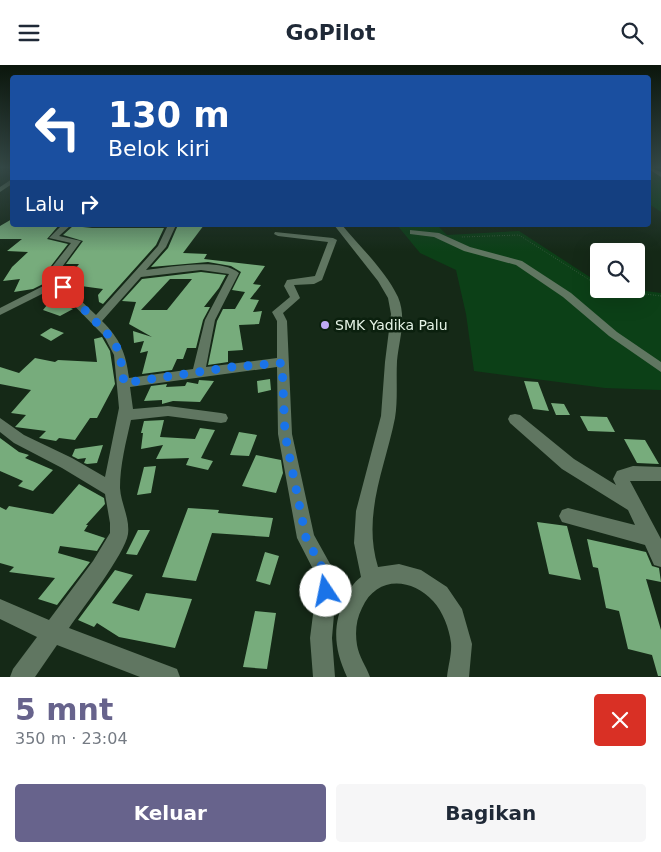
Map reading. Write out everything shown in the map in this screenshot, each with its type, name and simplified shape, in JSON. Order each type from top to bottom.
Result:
[{"type":"street","points":[[56,283],[58,265],[77,241],[53,238],[65,227]]},
{"type":"street","points":[[96,321],[164,244],[171,227]]},
{"type":"street","points":[[340,227],[381,279],[393,298],[396,307],[396,331],[391,363],[388,415],[373,468],[364,514],[363,543],[372,580]]},
{"type":"street","points":[[413,232],[436,235],[467,249],[513,260],[526,267],[567,295],[614,334],[661,368]]},
{"type":"street","points":[[278,234],[333,240],[319,278],[314,281],[292,282],[289,284],[295,298],[277,312],[282,321],[283,416],[293,477],[306,538],[324,571],[326,591],[321,638],[324,677]]},
{"type":"street","points":[[139,274],[184,268],[224,270],[234,273],[210,320],[199,371]]},
{"type":"street","points":[[0,312],[56,283]]},
{"type":"street","points":[[21,677],[51,632],[100,569],[116,543],[119,523],[112,490],[114,464],[125,415],[124,383],[120,355],[114,341],[63,287],[56,283]]},
{"type":"street","points":[[124,383],[199,371],[282,363]]},
{"type":"street","points":[[125,415],[168,411],[221,417]]},
{"type":"street","points":[[515,419],[568,465],[633,504]]},
{"type":"street","points":[[0,424],[19,439],[67,463],[112,490]]},
{"type":"street","points":[[661,474],[633,473],[621,478],[661,558]]},
{"type":"street","points":[[568,516],[650,538]]},
{"type":"street","points":[[358,677],[347,652],[346,622],[355,597],[372,580],[383,575],[406,574],[418,578],[440,593],[449,604],[461,632],[462,662],[458,677]]},
{"type":"street","points":[[0,609],[51,632],[169,677]]},
{"type":"path","points":[[442,238],[518,234],[590,280]]},
{"type":"path","points":[[645,294],[661,296]]},
{"type":"green space","points":[[651,196],[661,196],[661,212],[651,205]]},
{"type":"green space","points":[[399,227],[439,227],[447,235],[519,231],[590,277],[590,298],[645,298],[645,291],[661,293],[661,390],[605,388],[474,371],[466,314],[456,270],[420,253]]},
{"type":"building","points":[[10,220],[10,227],[57,227],[47,239],[68,244],[51,266],[45,283],[33,289],[14,292],[20,279],[3,281],[12,267],[28,252],[7,251],[22,239],[0,239],[0,226]]},
{"type":"building","points":[[72,227],[164,228],[156,245],[103,304],[99,302],[98,295],[103,289],[81,286],[67,280],[79,264],[66,264],[83,241],[63,235]]},
{"type":"building","points":[[177,227],[202,227],[183,253],[207,254],[204,259],[265,266],[253,284],[261,285],[250,299],[259,300],[253,312],[262,311],[259,324],[239,325],[243,350],[228,351],[228,362],[208,365],[217,321],[223,309],[235,309],[245,292],[232,290],[241,272],[231,266],[208,262],[151,267],[168,248]]},
{"type":"building","points":[[201,272],[226,275],[219,288],[204,307],[210,307],[203,320],[196,348],[187,348],[183,359],[177,359],[172,370],[142,374],[148,351],[140,353],[144,341],[134,343],[133,331],[152,337],[129,324],[136,302],[122,301],[142,279]],"holes":[[[170,279],[192,279],[167,310],[141,310]]]},
{"type":"building","points":[[52,299],[73,309],[60,316],[43,310]]},
{"type":"building","points":[[51,328],[64,333],[51,341],[40,335]]},
{"type":"building","points":[[102,337],[110,351],[115,384],[97,418],[90,418],[75,440],[59,438],[56,441],[39,438],[46,431],[15,427],[26,415],[11,413],[31,390],[0,384],[0,367],[19,373],[35,358],[55,362],[58,360],[97,362],[94,339]]},
{"type":"building","points":[[270,379],[271,390],[258,393],[257,381]]},
{"type":"building","points":[[199,380],[214,381],[200,402],[173,401],[162,404],[162,400],[144,401],[151,386],[167,384],[166,387],[185,386],[187,382],[198,384]]},
{"type":"building","points":[[524,381],[538,382],[549,411],[533,409]]},
{"type":"building","points":[[551,403],[564,404],[570,415],[556,415]]},
{"type":"building","points":[[580,416],[607,417],[615,432],[588,431]]},
{"type":"building","points":[[164,420],[160,437],[195,439],[200,428],[215,430],[201,458],[213,461],[208,470],[186,465],[189,458],[156,459],[163,445],[141,449],[143,433],[141,433],[144,421]]},
{"type":"building","points":[[239,432],[257,435],[249,456],[230,455]]},
{"type":"building","points":[[0,438],[19,452],[29,455],[25,458],[53,470],[33,491],[18,486],[23,481],[0,471]]},
{"type":"building","points":[[624,439],[645,440],[659,464],[637,463]]},
{"type":"building","points":[[103,445],[97,463],[87,464],[84,463],[86,458],[78,459],[72,456],[75,449]]},
{"type":"building","points":[[256,455],[281,460],[283,473],[276,493],[242,486]]},
{"type":"building","points":[[156,466],[151,493],[137,495],[144,467]]},
{"type":"building","points":[[79,484],[104,498],[105,504],[86,525],[88,525],[84,531],[105,538],[97,551],[60,546],[58,553],[90,562],[57,605],[38,599],[55,578],[9,572],[14,567],[0,563],[0,507],[6,510],[9,506],[53,514]]},
{"type":"building","points":[[188,508],[219,510],[218,513],[273,518],[269,537],[212,533],[196,581],[162,577]]},
{"type":"building","points":[[537,522],[567,526],[581,580],[549,574]]},
{"type":"building","points":[[138,530],[150,530],[137,555],[126,554]]},
{"type":"building","points":[[587,539],[646,552],[652,566],[659,568],[661,582],[646,579],[661,630],[661,676],[658,676],[652,655],[628,649],[619,611],[606,608],[598,568],[593,567]]},
{"type":"building","points":[[265,552],[279,556],[270,585],[256,581]]},
{"type":"building","points":[[115,570],[133,575],[112,603],[139,611],[146,593],[192,599],[175,648],[119,637],[97,623],[94,627],[78,620]]},
{"type":"building","points":[[255,611],[276,613],[267,669],[243,667]]},
{"type":"place","name":"SMK Yadika Palu","points":[[325,325]]},
{"type":"route","points":[[63,287],[110,334],[120,355],[124,383],[199,371],[282,363],[283,416],[293,477],[306,538],[324,571],[326,591]]}]
